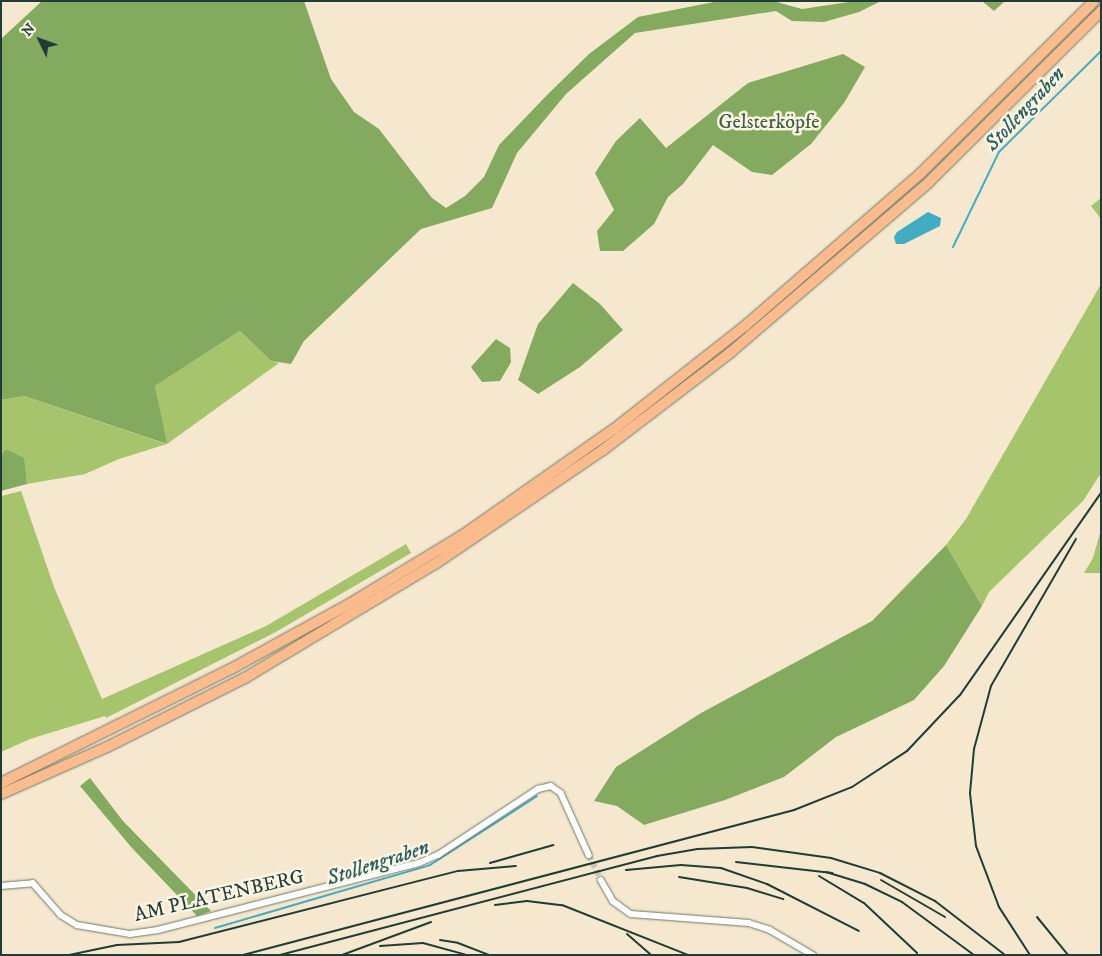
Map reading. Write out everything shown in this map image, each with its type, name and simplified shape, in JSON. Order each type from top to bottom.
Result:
[{"type":"highway","points":[[1,783],[223,674],[351,603],[463,535],[614,429],[745,326],[920,174],[1094,1]]},
{"type":"highway","points":[[1,794],[107,747],[245,678],[449,555],[603,450],[731,352],[929,182],[1101,11]]},
{"type":"street","name":"AM PLATENBERG","points":[[1,886],[33,883],[61,915],[77,925],[130,934],[158,930],[419,863],[438,855],[538,789],[551,786],[557,788],[590,855]]},
{"type":"street","points":[[600,880],[613,901],[631,914],[748,923],[770,930],[813,955]]},
{"type":"green space","points":[[42,1],[304,1],[331,79],[354,112],[379,129],[432,198],[446,208],[465,196],[484,177],[499,145],[547,95],[589,54],[638,17],[719,1],[773,1],[802,9],[855,1],[881,1],[859,12],[824,22],[792,21],[776,11],[635,33],[566,94],[517,153],[492,208],[421,229],[304,341],[291,364],[271,361],[240,331],[155,386],[167,444],[24,396],[1,400],[1,39]]},
{"type":"green space","points":[[982,1],[1005,1],[994,11]]},
{"type":"green space","name":"Gelsterköpfe","points":[[843,54],[865,67],[844,103],[811,144],[772,175],[752,172],[713,145],[683,184],[668,197],[654,224],[623,251],[600,251],[597,231],[614,210],[595,173],[616,141],[640,118],[666,148],[748,83]]},
{"type":"green space","points":[[1101,198],[1101,219],[1091,206]]},
{"type":"green space","points":[[573,283],[600,304],[623,330],[580,367],[538,394],[518,380],[538,324]]},
{"type":"green space","points":[[1101,284],[1101,473],[1083,501],[989,592],[982,606],[946,545],[966,519]]},
{"type":"green space","points":[[240,331],[271,361],[279,363],[167,444],[119,459],[85,474],[27,484],[23,458],[6,449],[1,455],[1,400],[24,396],[166,444],[155,386]]},
{"type":"green space","points":[[496,339],[510,348],[511,362],[500,381],[482,382],[471,367]]},
{"type":"green space","points":[[6,449],[24,458],[27,484],[1,491],[1,455]]},
{"type":"green space","points":[[21,491],[54,587],[102,699],[266,626],[406,544],[411,553],[274,633],[106,718],[105,716],[30,739],[1,752],[1,496]]},
{"type":"green space","points":[[1101,529],[1101,573],[1084,573],[1093,558]]},
{"type":"green space","points":[[946,545],[982,606],[944,666],[914,700],[836,737],[784,777],[725,800],[644,825],[617,806],[594,801],[616,767],[701,713],[872,621]]},
{"type":"green space","points":[[90,778],[123,821],[211,911],[197,916],[132,848],[80,786]]},
{"type":"water","points":[[928,212],[941,218],[940,226],[904,244],[896,244],[894,237],[897,232]]},
{"type":"waterway","name":"Stollengraben","points":[[953,247],[999,152],[1101,51]]},
{"type":"waterway","name":"Stollengraben","points":[[215,928],[430,865],[537,796]]},
{"type":"tunnel","points":[[589,855],[601,880]]},
{"type":"railway","points":[[243,955],[794,810],[852,787],[907,751],[960,695],[1101,493]]},
{"type":"railway","points":[[1030,955],[999,907],[976,846],[970,793],[974,749],[991,686],[1076,539]]},
{"type":"railway","points":[[490,863],[553,845]]},
{"type":"railway","points":[[280,955],[657,856],[697,849],[752,847],[831,858],[880,873],[935,901],[1005,955]]},
{"type":"railway","points":[[736,862],[832,873]]},
{"type":"railway","points":[[626,870],[681,865],[721,868],[767,884],[859,931]]},
{"type":"railway","points":[[69,955],[117,945],[179,942],[458,871],[516,866]]},
{"type":"railway","points":[[826,872],[865,884],[902,902],[974,955]]},
{"type":"railway","points":[[819,876],[864,903],[917,953]]},
{"type":"railway","points":[[679,877],[747,888],[783,899]]},
{"type":"railway","points":[[881,880],[945,917]]},
{"type":"railway","points":[[495,905],[527,901],[562,905],[688,955]]},
{"type":"railway","points":[[1037,917],[1068,955]]},
{"type":"railway","points":[[342,955],[431,922]]},
{"type":"railway","points":[[627,934],[651,955]]},
{"type":"railway","points":[[440,940],[458,943],[489,955]]},
{"type":"railway","points":[[380,946],[423,943],[467,955]]},
{"type":"railway","points":[[361,955],[418,955]]}]
